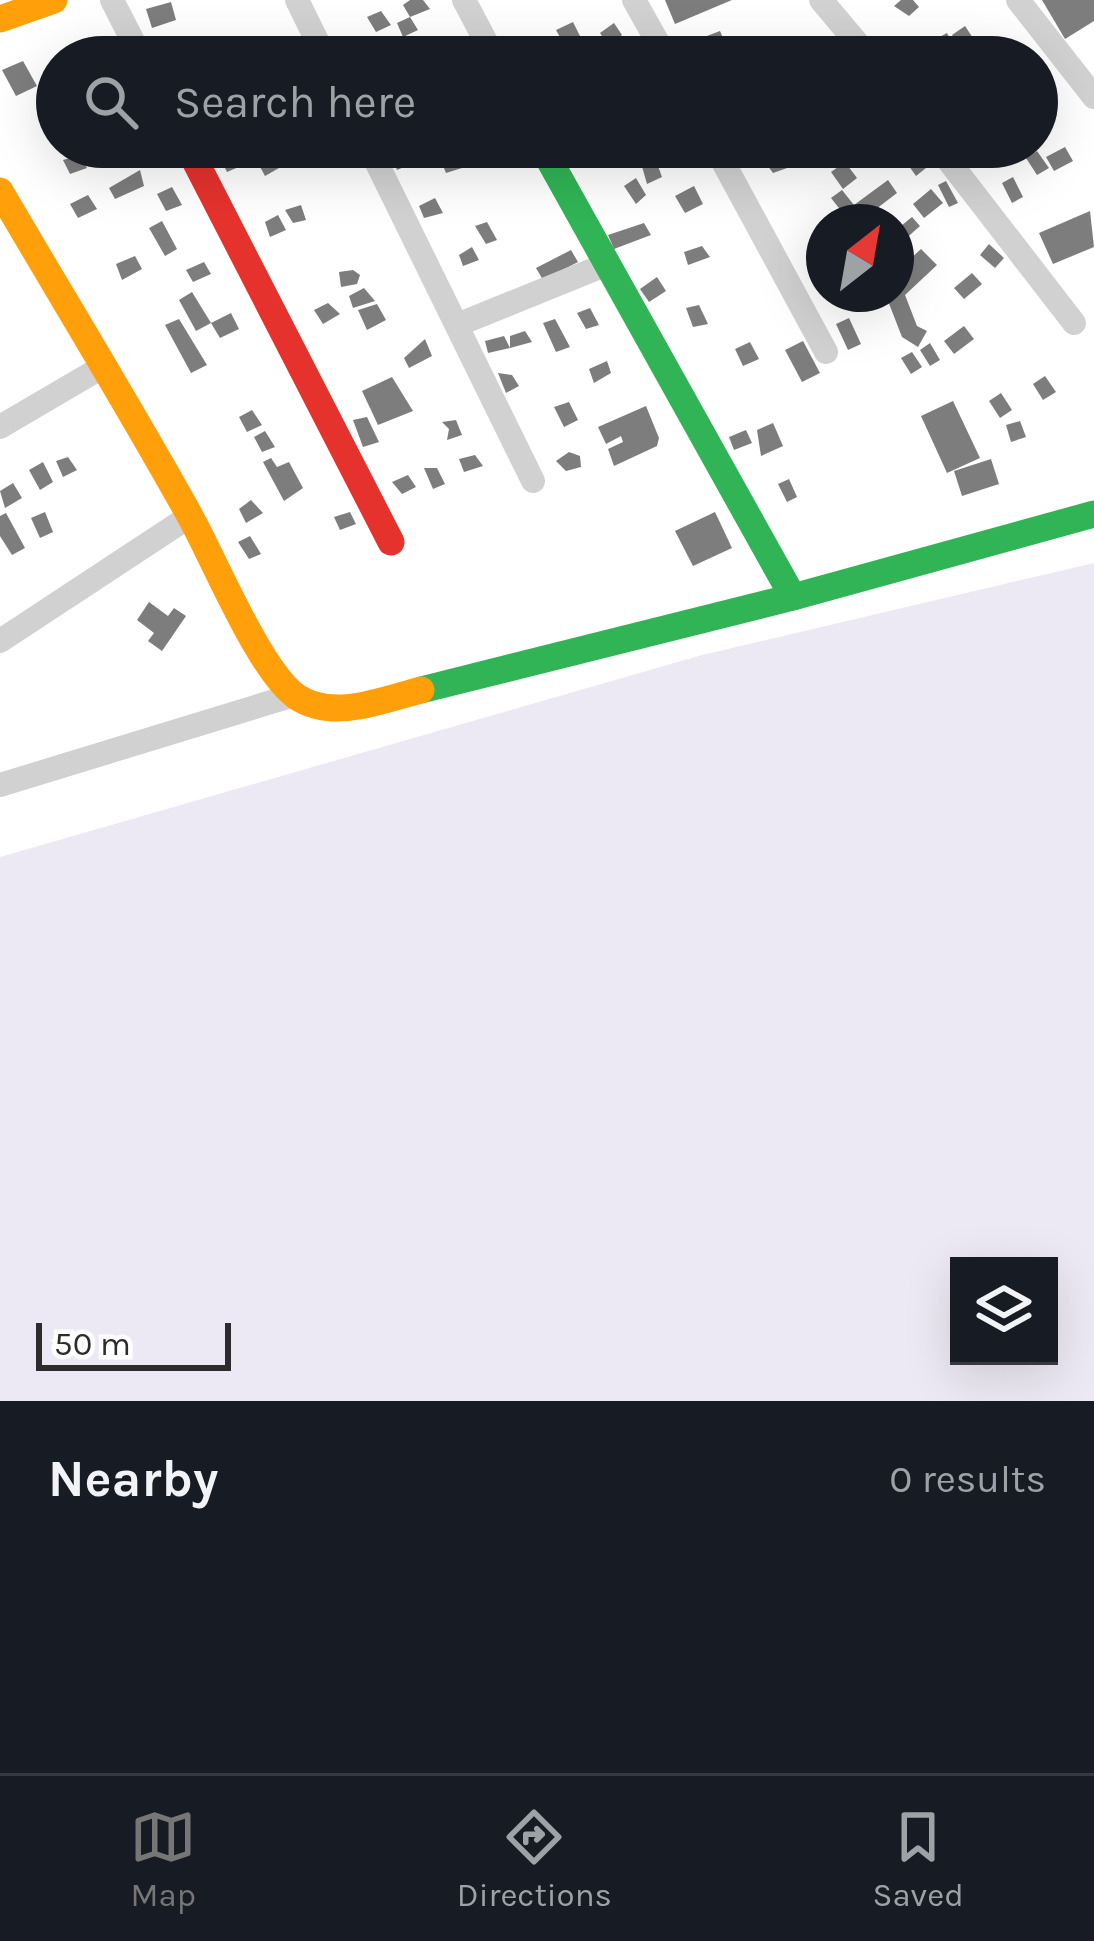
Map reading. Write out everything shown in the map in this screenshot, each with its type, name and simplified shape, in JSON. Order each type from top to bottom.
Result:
[{"type":"street","points":[[0,19],[54,0]]},
{"type":"street","points":[[112,0],[130,36]]},
{"type":"street","points":[[297,0],[315,36]]},
{"type":"street","points":[[464,0],[483,36]]},
{"type":"street","points":[[634,0],[654,36]]},
{"type":"street","points":[[821,0],[851,36]]},
{"type":"street","points":[[1018,0],[1046,36]]},
{"type":"street","points":[[1058,52],[1094,98]]},
{"type":"street","points":[[199,168],[391,542]]},
{"type":"street","points":[[380,168],[533,481]]},
{"type":"street","points":[[553,168],[793,597]]},
{"type":"street","points":[[726,168],[826,352]]},
{"type":"street","points":[[954,168],[1074,323]]},
{"type":"street","points":[[0,191],[11,235],[104,366],[276,678],[291,696],[317,709],[348,708],[793,597],[1094,514]]},
{"type":"street","points":[[457,326],[605,265]]},
{"type":"street","points":[[0,427],[104,366]]},
{"type":"street","points":[[0,641],[190,516]]},
{"type":"street","points":[[0,785],[291,696]]},
{"type":"shaded area","points":[[1094,563],[1094,1401],[0,1401],[0,857],[702,655]]},
{"type":"building","points":[[423,0],[430,9],[410,17],[403,5]]},
{"type":"building","points":[[665,0],[732,0],[675,24]]},
{"type":"building","points":[[901,0],[913,0],[919,7],[909,16],[894,6]]},
{"type":"building","points":[[1042,0],[1094,0],[1094,21],[1065,39]]},
{"type":"building","points":[[171,2],[176,20],[152,28],[146,9]]},
{"type":"building","points":[[381,11],[391,25],[376,32],[367,17]]},
{"type":"building","points":[[410,17],[418,30],[403,36],[397,23]]},
{"type":"building","points":[[573,22],[580,36],[559,36],[556,30]]},
{"type":"building","points":[[614,23],[622,35],[602,36]]},
{"type":"building","points":[[965,26],[972,36],[953,36]]},
{"type":"building","points":[[23,61],[36,86],[16,96],[2,70]]},
{"type":"building","points":[[1065,147],[1073,161],[1054,171],[1058,168],[1058,151]]},
{"type":"building","points":[[642,168],[659,168],[662,177],[647,184]]},
{"type":"building","points":[[850,168],[857,178],[843,189],[831,172]]},
{"type":"building","points":[[140,170],[144,186],[115,199],[109,188]]},
{"type":"building","points":[[1013,177],[1023,197],[1012,203],[1002,183]]},
{"type":"building","points":[[636,178],[646,195],[636,204],[624,186]]},
{"type":"building","points":[[888,180],[897,193],[883,204],[855,204]]},
{"type":"building","points":[[946,181],[958,203],[949,207],[938,185]]},
{"type":"building","points":[[694,186],[703,204],[685,213],[675,196]]},
{"type":"building","points":[[172,187],[182,205],[166,211],[157,194]]},
{"type":"building","points":[[931,189],[943,203],[924,218],[913,204]]},
{"type":"building","points":[[842,190],[853,204],[836,204],[831,198]]},
{"type":"building","points":[[88,195],[97,209],[78,218],[70,204]]},
{"type":"building","points":[[435,198],[443,213],[424,218],[419,206]]},
{"type":"building","points":[[301,205],[306,220],[293,223],[285,210]]},
{"type":"building","points":[[1090,211],[1094,247],[1053,264],[1039,233]]},
{"type":"building","points":[[278,215],[286,230],[270,237],[265,222]]},
{"type":"building","points":[[162,221],[177,249],[165,256],[149,228]]},
{"type":"building","points":[[487,222],[497,240],[486,244],[475,226]]},
{"type":"building","points":[[644,223],[651,235],[614,249],[608,235]]},
{"type":"building","points":[[989,244],[1004,258],[995,268],[980,255]]},
{"type":"building","points":[[702,246],[710,257],[688,265],[684,252]]},
{"type":"building","points":[[472,247],[479,260],[463,266],[459,255]]},
{"type":"building","points":[[921,249],[937,265],[914,287],[914,255]]},
{"type":"building","points":[[571,250],[578,262],[543,280],[536,268]]},
{"type":"building","points":[[135,256],[142,269],[122,280],[116,264]]},
{"type":"building","points":[[204,262],[211,274],[193,282],[186,270]]},
{"type":"building","points":[[353,270],[360,275],[357,284],[341,287],[339,272]]},
{"type":"building","points":[[972,273],[982,284],[964,299],[954,288]]},
{"type":"building","points":[[657,277],[666,291],[649,302],[640,289]]},
{"type":"building","points":[[364,288],[375,301],[353,308],[349,296]]},
{"type":"building","points":[[192,292],[211,323],[196,331],[179,300]]},
{"type":"building","points":[[328,303],[340,314],[323,324],[314,310]]},
{"type":"building","points":[[377,304],[386,320],[367,330],[358,310]]},
{"type":"building","points":[[699,305],[708,324],[693,327],[686,308]]},
{"type":"building","points":[[590,308],[599,325],[586,329],[577,313]]},
{"type":"building","points":[[892,312],[912,312],[917,326],[927,331],[918,347],[902,337]]},
{"type":"building","points":[[231,313],[239,329],[220,338],[211,323]]},
{"type":"building","points":[[849,318],[861,344],[848,350],[836,324]]},
{"type":"building","points":[[179,319],[207,365],[191,373],[165,325]]},
{"type":"building","points":[[555,319],[570,347],[556,352],[543,323]]},
{"type":"building","points":[[964,326],[974,339],[954,354],[944,341]]},
{"type":"building","points":[[525,331],[532,342],[510,348],[510,336]]},
{"type":"building","points":[[504,336],[510,348],[488,353],[485,341]]},
{"type":"building","points":[[425,339],[432,356],[409,368],[404,358]]},
{"type":"building","points":[[803,341],[820,373],[802,382],[785,350]]},
{"type":"building","points":[[750,342],[759,359],[743,366],[735,349]]},
{"type":"building","points":[[930,343],[940,360],[930,366],[920,350]]},
{"type":"building","points":[[912,352],[922,367],[911,374],[901,358]]},
{"type":"building","points":[[607,361],[611,373],[594,383],[589,369]]},
{"type":"building","points":[[498,373],[512,375],[519,386],[506,393]]},
{"type":"building","points":[[1045,376],[1056,392],[1043,400],[1033,384]]},
{"type":"building","points":[[392,377],[413,411],[378,425],[362,391]]},
{"type":"building","points":[[1001,393],[1012,410],[1000,418],[989,401]]},
{"type":"building","points":[[953,401],[980,458],[947,473],[921,416]]},
{"type":"building","points":[[569,402],[578,420],[564,427],[554,407]]},
{"type":"building","points":[[646,406],[659,438],[657,446],[614,466],[608,449],[623,442],[621,436],[606,444],[598,427]]},
{"type":"building","points":[[252,410],[262,425],[247,432],[239,417]]},
{"type":"building","points":[[367,417],[379,442],[363,447],[353,420]]},
{"type":"building","points":[[456,420],[462,435],[447,440],[449,429],[442,422]]},
{"type":"building","points":[[1020,421],[1026,437],[1011,442],[1006,425]]},
{"type":"building","points":[[773,423],[783,446],[761,456],[757,430]]},
{"type":"building","points":[[746,430],[752,443],[734,450],[729,437]]},
{"type":"building","points":[[265,431],[275,447],[262,452],[254,437]]},
{"type":"building","points":[[569,452],[580,456],[581,467],[566,471],[556,461]]},
{"type":"building","points":[[475,455],[483,466],[464,472],[459,459]]},
{"type":"building","points":[[68,457],[77,470],[63,477],[56,461]]},
{"type":"building","points":[[271,458],[277,467],[289,462],[303,488],[284,501],[263,462]]},
{"type":"building","points":[[991,459],[999,484],[962,496],[954,471]]},
{"type":"building","points":[[43,462],[53,482],[40,490],[29,470]]},
{"type":"building","points":[[424,468],[437,468],[445,484],[433,489]]},
{"type":"building","points":[[408,475],[416,487],[402,494],[392,482]]},
{"type":"building","points":[[789,479],[797,497],[787,502],[778,484]]},
{"type":"building","points":[[13,483],[22,498],[5,508],[0,491]]},
{"type":"building","points":[[251,500],[263,513],[246,523],[239,509]]},
{"type":"building","points":[[45,512],[53,532],[40,538],[31,518]]},
{"type":"building","points":[[350,512],[356,524],[340,530],[334,517]]},
{"type":"building","points":[[715,512],[732,548],[693,566],[675,531]]},
{"type":"building","points":[[6,513],[25,548],[12,555],[0,536],[0,516]]},
{"type":"building","points":[[250,536],[261,554],[249,559],[238,542]]},
{"type":"building","points":[[149,602],[168,616],[174,608],[186,616],[162,651],[148,641],[154,633],[137,620]]},
{"type":"traffic: fast","points":[[554,168],[793,597]]},
{"type":"traffic: fast","points":[[421,690],[793,597],[1094,514]]},
{"type":"traffic: slow","points":[[0,19],[54,0]]},
{"type":"traffic: slow","points":[[0,191],[167,475],[253,640],[283,684],[311,704],[342,708],[421,690]]},
{"type":"traffic: jam","points":[[199,168],[391,542]]}]
